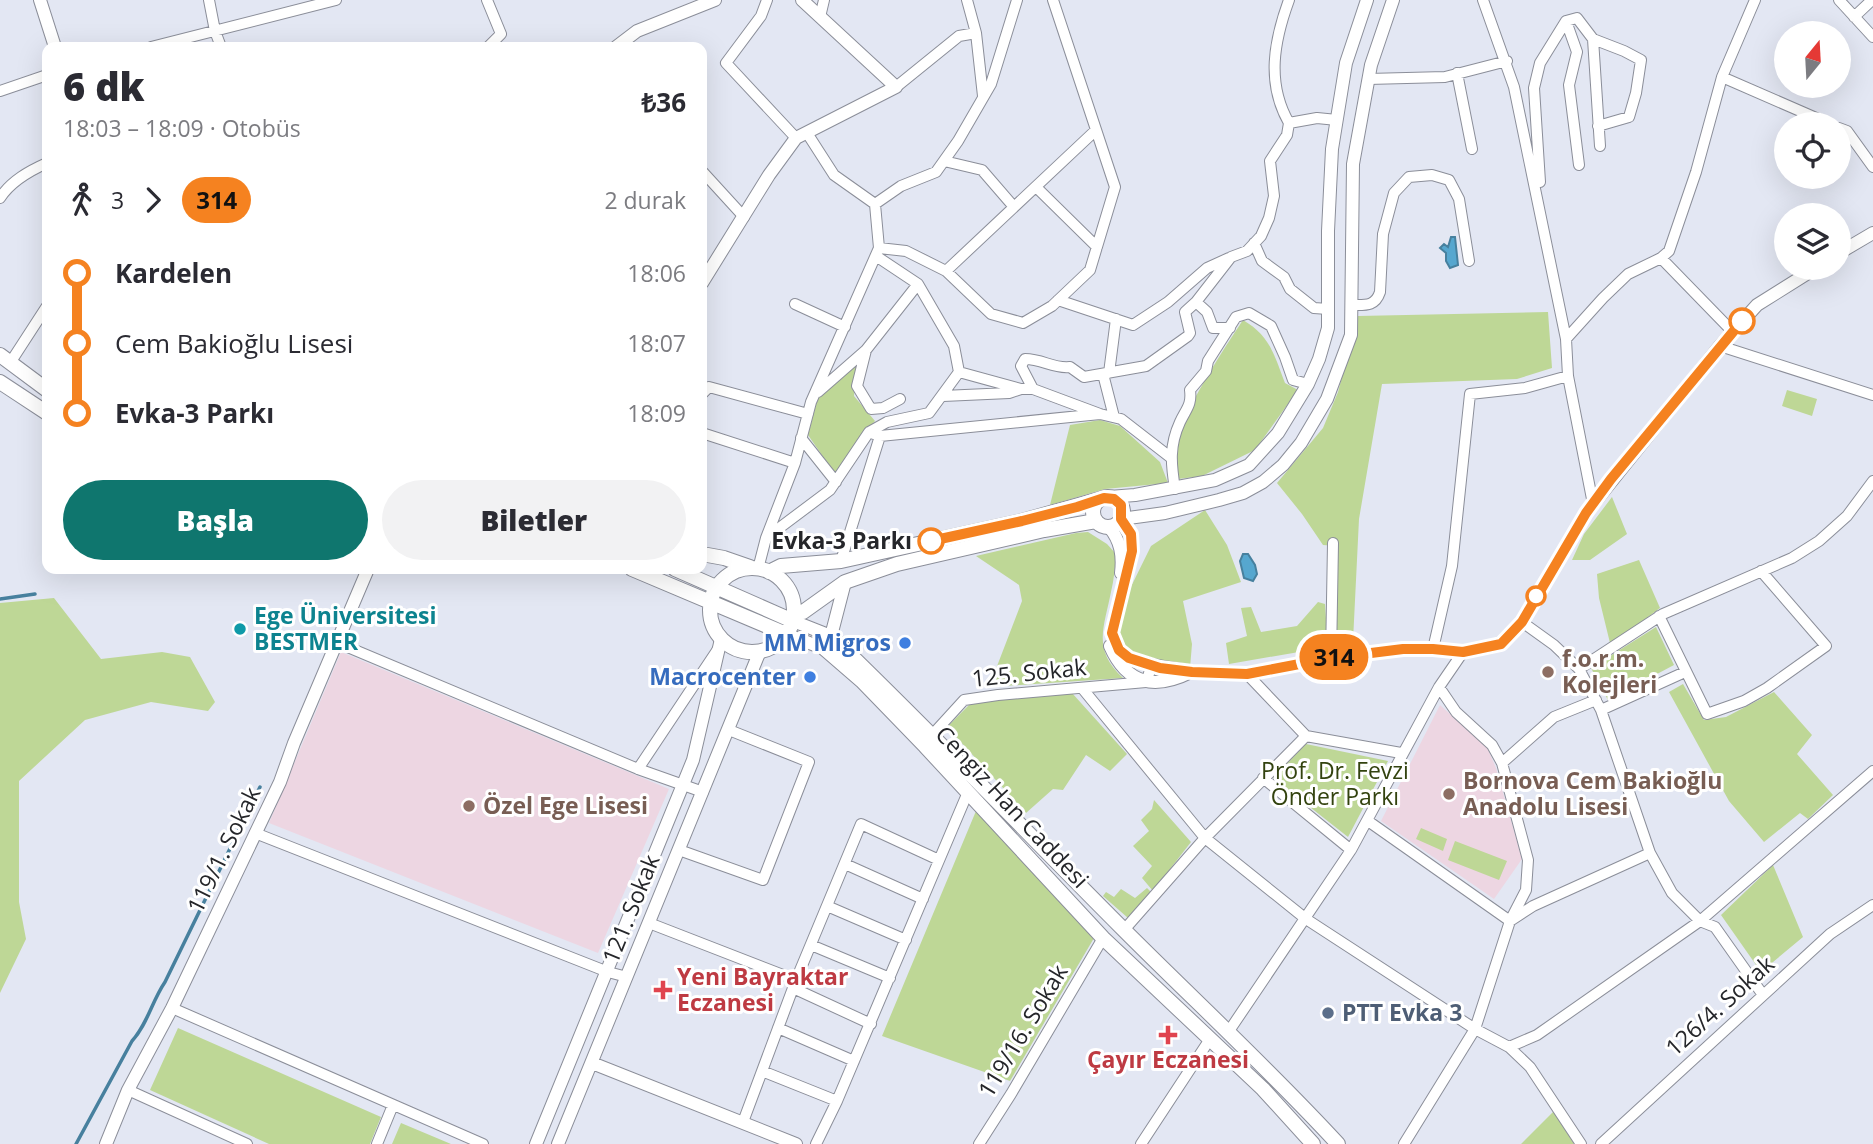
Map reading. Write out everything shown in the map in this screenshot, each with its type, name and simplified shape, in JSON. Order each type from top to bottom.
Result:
[{"type":"main road","points":[[5,359],[42,386]]},
{"type":"main road","points":[[0,382],[42,410]]},
{"type":"main road","points":[[1105,498],[1094,507],[1109,523]]},
{"type":"main road","points":[[707,555],[761,570],[779,578],[787,587],[791,595],[793,616],[786,634],[774,646],[760,651],[739,650],[720,643],[714,629],[710,616],[710,601],[717,586],[732,573],[761,570],[781,566],[841,561],[1022,521],[1105,498],[1121,505],[1109,523]]},
{"type":"main road","points":[[793,616],[845,582],[897,564],[1044,530],[1109,523]]},
{"type":"main road","name":"Cengiz Han Caddesi","points":[[644,574],[786,634]]},
{"type":"main road","name":"Cengiz Han Caddesi","points":[[687,574],[793,616]]},
{"type":"main road","name":"Cengiz Han Caddesi","points":[[828,643],[933,734],[1124,930],[1274,1075],[1338,1144]]},
{"type":"main road","name":"Cengiz Han Caddesi","points":[[828,643],[1103,938],[1263,1089],[1313,1144]]},
{"type":"street","points":[[40,0],[53,42]]},
{"type":"street","points":[[209,0],[219,42]]},
{"type":"street","points":[[171,42],[336,0]]},
{"type":"street","points":[[487,0],[501,34],[493,42]]},
{"type":"street","points":[[623,42],[637,31],[715,0]]},
{"type":"street","points":[[767,0],[761,16],[726,63],[801,136],[834,175],[875,204]]},
{"type":"street","points":[[802,0],[896,87]]},
{"type":"street","points":[[820,17],[824,0]]},
{"type":"street","points":[[967,0],[976,33],[983,96]]},
{"type":"street","points":[[875,204],[901,186],[936,172],[958,141],[990,84],[1017,0]]},
{"type":"street","points":[[878,252],[906,251],[946,271],[990,314],[1023,323],[1058,300],[1090,270],[1115,187],[1053,0]]},
{"type":"street","points":[[1058,300],[1133,325],[1168,302],[1208,268],[1247,251],[1261,236],[1269,218],[1273,196],[1270,160],[1287,135],[1289,123],[1283,112],[1274,72],[1274,54],[1279,27],[1289,0]]},
{"type":"street","points":[[1105,498],[1175,489],[1215,480],[1249,466],[1278,433],[1308,384],[1328,328],[1328,232],[1332,149],[1346,63],[1367,0]]},
{"type":"street","points":[[1109,523],[1219,500],[1243,493],[1263,482],[1283,465],[1301,443],[1327,399],[1351,335],[1353,164],[1371,65],[1393,0]]},
{"type":"street","points":[[1483,0],[1507,61],[1540,206],[1566,339],[1568,376],[1594,504]]},
{"type":"street","points":[[1566,339],[1628,274],[1661,258],[1669,251],[1722,77],[1755,0]]},
{"type":"street","points":[[1839,0],[1873,37]]},
{"type":"street","points":[[1854,17],[1872,0]]},
{"type":"street","points":[[1540,206],[1534,88],[1540,63],[1566,21],[1577,18],[1593,39],[1641,60],[1629,117],[1598,126]]},
{"type":"street","points":[[1566,21],[1577,52],[1569,85],[1579,165]]},
{"type":"street","points":[[707,274],[801,136],[896,87],[960,36],[976,33]]},
{"type":"street","points":[[1593,39],[1601,146]]},
{"type":"street","points":[[1368,79],[1445,76],[1507,61]]},
{"type":"street","points":[[1457,73],[1472,149]]},
{"type":"street","points":[[0,91],[42,77]]},
{"type":"street","points":[[1722,77],[1802,112]]},
{"type":"street","points":[[1289,123],[1317,118],[1337,120]]},
{"type":"street","points":[[946,271],[1096,130]]},
{"type":"street","points":[[1851,137],[1873,167]]},
{"type":"street","points":[[944,160],[982,170],[1014,207]]},
{"type":"street","points":[[0,198],[7,187],[42,165]]},
{"type":"street","points":[[1351,305],[1371,305],[1377,300],[1383,233],[1394,193],[1409,177],[1432,175],[1449,180],[1459,199],[1469,261]]},
{"type":"street","points":[[707,176],[744,217]]},
{"type":"street","points":[[1036,187],[1097,247]]},
{"type":"street","points":[[761,570],[766,538],[795,463],[814,396],[878,252],[875,204]]},
{"type":"street","points":[[1851,246],[1873,233]]},
{"type":"street","points":[[1254,243],[1262,261],[1284,277],[1290,289],[1314,308],[1328,309]]},
{"type":"street","points":[[766,538],[830,491],[887,422],[929,413],[959,372],[954,346],[918,284],[878,252]]},
{"type":"street","points":[[1033,389],[1021,366],[1025,359],[1038,359],[1059,368],[1070,367],[1084,377],[1146,366],[1188,336],[1190,333],[1185,312],[1231,257]]},
{"type":"street","points":[[1661,258],[1732,331]]},
{"type":"street","name":"125. Sokak","points":[[933,734],[964,701],[998,695],[1173,681],[1192,672],[1247,674],[1331,658],[1403,649],[1463,652],[1501,644],[1522,622],[1544,581],[1594,504],[1732,331],[1756,305],[1797,280]]},
{"type":"street","points":[[814,396],[866,349],[918,284]]},
{"type":"street","points":[[1196,302],[1206,312],[1213,328],[1230,328]]},
{"type":"street","points":[[795,304],[845,327]]},
{"type":"street","points":[[5,359],[42,312]]},
{"type":"street","points":[[1175,489],[1170,457],[1180,421],[1191,401],[1190,390],[1206,371],[1208,361],[1236,317],[1249,313],[1270,326],[1293,380],[1308,384]]},
{"type":"street","points":[[1114,417],[1106,374],[1116,319]]},
{"type":"street","points":[[1720,346],[1873,395]]},
{"type":"street","points":[[866,349],[857,386],[871,409],[883,408],[900,399]]},
{"type":"street","points":[[959,372],[1021,389],[1033,389],[1121,419],[1170,457]]},
{"type":"street","points":[[1433,649],[1452,566],[1470,394],[1525,388],[1568,376]]},
{"type":"street","points":[[707,389],[709,387],[808,414]]},
{"type":"street","points":[[943,396],[1009,393],[1021,389]]},
{"type":"street","points":[[883,408],[887,422]]},
{"type":"street","points":[[875,434],[1100,414]]},
{"type":"street","points":[[841,561],[875,434]]},
{"type":"street","points":[[707,435],[795,463]]},
{"type":"street","points":[[802,438],[836,482]]},
{"type":"street","points":[[1249,466],[1263,482]]},
{"type":"street","points":[[1579,669],[1659,617],[1792,558],[1819,541],[1847,516],[1873,481]]},
{"type":"street","points":[[1109,523],[1131,534],[1132,551],[1112,633],[1119,650],[1129,658],[1152,666],[1192,672]]},
{"type":"street","points":[[1109,523],[1122,560],[1108,634],[1109,644],[1128,674],[1146,682],[1152,666]]},
{"type":"street","points":[[1331,658],[1333,542]]},
{"type":"street","points":[[1659,617],[1707,714],[1744,701],[1826,646],[1761,571]]},
{"type":"street","name":"119/1. Sokak","points":[[106,1144],[128,1090],[172,1008],[280,782],[366,574]]},
{"type":"street","points":[[828,643],[845,582]]},
{"type":"street","name":"Cengiz Han Caddesi","points":[[793,616],[828,643]]},
{"type":"street","points":[[1522,622],[1554,645],[1579,669],[1598,705],[1650,853],[1672,892],[1700,921],[1715,927],[1763,995]]},
{"type":"street","name":"Cengiz Han Caddesi","points":[[786,634],[828,643]]},
{"type":"street","points":[[338,643],[638,769],[703,792]]},
{"type":"street","points":[[638,769],[720,643]]},
{"type":"street","name":"121. Sokak","points":[[536,1144],[693,760],[720,643]]},
{"type":"street","name":"121. Sokak","points":[[558,1144],[760,651]]},
{"type":"street","points":[[1229,1031],[1351,850],[1401,753],[1439,687],[1463,652]]},
{"type":"street","points":[[1502,763],[1554,718],[1598,705],[1685,672]]},
{"type":"street","points":[[1247,674],[1306,736],[1401,753]]},
{"type":"street","points":[[1404,1144],[1475,1029],[1510,921],[1526,890],[1528,860],[1502,763],[1492,745],[1456,712],[1439,687]]},
{"type":"street","points":[[1082,688],[1205,838],[1306,919],[1475,1029],[1509,1047],[1530,1066],[1581,1144]]},
{"type":"street","points":[[679,850],[763,880],[809,762],[729,730]]},
{"type":"street","points":[[1124,930],[1205,838],[1306,736]]},
{"type":"street","points":[[1509,1047],[1537,1035],[1700,921],[1873,771]]},
{"type":"street","points":[[1263,778],[1351,850]]},
{"type":"street","points":[[816,1144],[871,1024],[968,792]]},
{"type":"street","points":[[1368,821],[1510,921]]},
{"type":"street","points":[[743,1122],[794,984],[861,824],[939,860]]},
{"type":"street","points":[[255,833],[608,972],[627,977]]},
{"type":"street","points":[[1510,921],[1533,906],[1650,853]]},
{"type":"street","points":[[845,864],[923,899]]},
{"type":"street","name":"126/4. Sokak","points":[[1601,1144],[1830,934],[1873,905]]},
{"type":"street","points":[[827,906],[906,940]]},
{"type":"street","points":[[649,923],[794,984],[871,1024]]},
{"type":"street","name":"119/16. Sokak","points":[[979,1144],[1103,938]]},
{"type":"street","points":[[811,945],[890,978]]},
{"type":"street","points":[[172,1008],[483,1144]]},
{"type":"street","points":[[778,1028],[854,1061]]},
{"type":"street","points":[[1141,1144],[1210,1039]]},
{"type":"street","points":[[592,1063],[796,1144]]},
{"type":"street","points":[[762,1071],[837,1101]]},
{"type":"street","points":[[128,1090],[247,1144]]},
{"type":"street","points":[[377,1144],[393,1105]]},
{"type":"shaded area","name":"Özel Ege Lisesi","points":[[341,652],[669,789],[598,953],[269,823]]},
{"type":"shaded area","name":"Bornova Cem Bakioğlu Anadolu Lisesi","points":[[1440,705],[1487,747],[1496,768],[1522,859],[1494,899],[1381,821]]},
{"type":"green space","points":[[1548,312],[1552,368],[1517,379],[1382,384],[1359,519],[1353,641],[1335,643],[1336,546],[1323,545],[1277,483],[1323,428],[1338,392],[1358,316]]},
{"type":"green space","points":[[1243,320],[1265,339],[1285,383],[1298,390],[1255,450],[1202,476],[1178,479],[1174,457],[1182,425],[1201,387]]},
{"type":"green space","points":[[857,363],[854,396],[875,421],[835,474],[808,435],[818,397]]},
{"type":"green space","points":[[1787,390],[1817,399],[1812,416],[1782,406]]},
{"type":"green space","points":[[1100,420],[1120,426],[1160,462],[1168,483],[1105,489],[1050,505],[1070,425]]},
{"type":"green space","points":[[1612,497],[1627,534],[1590,560],[1572,560],[1584,534]]},
{"type":"green space","points":[[1205,510],[1227,545],[1241,582],[1183,601],[1192,644],[1190,668],[1163,665],[1131,652],[1120,639],[1116,627],[1120,609],[1151,546]]},
{"type":"green space","points":[[1088,532],[1107,544],[1116,554],[1103,638],[1107,657],[1123,678],[989,687],[1022,601],[1019,585],[976,556]]},
{"type":"green space","points":[[1639,560],[1660,608],[1610,643],[1599,598],[1597,574]]},
{"type":"green space","points":[[54,598],[101,659],[162,652],[190,657],[215,702],[208,711],[151,702],[85,720],[19,781],[19,902],[26,939],[0,993],[0,603]]},
{"type":"green space","points":[[1318,602],[1325,604],[1328,647],[1229,664],[1226,643],[1247,636],[1241,608],[1251,607],[1261,632],[1297,626]]},
{"type":"green space","points":[[1656,627],[1674,665],[1608,700],[1591,668]]},
{"type":"green space","points":[[1683,684],[1704,720],[1726,717],[1774,692],[1812,735],[1797,754],[1833,795],[1808,819],[1800,813],[1764,842],[1729,801],[1669,692]]},
{"type":"green space","points":[[1072,693],[1127,754],[1110,771],[1086,755],[1063,790],[1053,789],[1026,813],[947,727],[971,703]]},
{"type":"green space","name":"Prof. Dr. Fevzi Önder Parkı","points":[[1306,744],[1388,761],[1348,837],[1273,778]]},
{"type":"green space","points":[[1154,800],[1191,842],[1153,891],[1142,878],[1152,866],[1133,846],[1149,831],[1141,820],[1152,809]]},
{"type":"green space","points":[[976,811],[1094,938],[1010,1081],[882,1036]]},
{"type":"green space","points":[[1421,828],[1447,839],[1443,851],[1416,839]]},
{"type":"green space","points":[[1455,841],[1507,861],[1499,880],[1448,860]]},
{"type":"green space","points":[[1773,865],[1803,937],[1761,972],[1721,915]]},
{"type":"green space","points":[[1147,888],[1151,892],[1128,918],[1103,896],[1106,892],[1114,897],[1121,889],[1135,898]]},
{"type":"green space","points":[[178,1028],[381,1117],[370,1144],[269,1144],[150,1090]]},
{"type":"green space","points":[[1554,1111],[1574,1144],[1521,1144]]},
{"type":"green space","points":[[401,1123],[451,1144],[392,1144]]},
{"type":"water","points":[[1451,237],[1455,237],[1458,265],[1450,268],[1446,253],[1440,248],[1444,244],[1448,247]]},
{"type":"water","points":[[1243,554],[1248,554],[1255,565],[1257,574],[1253,581],[1244,578],[1240,561]]},
{"type":"waterway","points":[[0,599],[35,594]]},
{"type":"waterway","points":[[76,1144],[146,1020],[260,787]]},
{"type":"bus line","name":"314","points":[[931,541],[1022,521],[1104,498],[1118,501],[1123,510],[1121,519],[1131,534],[1132,551],[1115,617],[1112,633],[1114,642],[1129,658],[1160,668],[1247,674],[1331,658],[1403,649],[1463,652],[1501,644],[1522,622],[1586,513],[1611,479],[1742,321]]},
{"type":"place","name":"Evka-3 Parkı","points":[[931,541]]},
{"type":"place","name":"Ege Üniversitesi BESTMER","points":[[240,629]]},
{"type":"place","name":"MM Migros","points":[[905,643]]},
{"type":"place","name":"f.o.r.m. Kolejleri","points":[[1548,672]]},
{"type":"place","name":"Macrocenter","points":[[810,677]]},
{"type":"place","name":"Bornova Cem Bakioğlu Anadolu Lisesi","points":[[1449,794]]},
{"type":"place","name":"Özel Ege Lisesi","points":[[469,806]]},
{"type":"place","name":"Yeni Bayraktar Eczanesi","points":[[663,990]]},
{"type":"place","name":"PTT Evka 3","points":[[1328,1013]]},
{"type":"place","name":"Çayır Eczanesi","points":[[1168,1035]]}]
